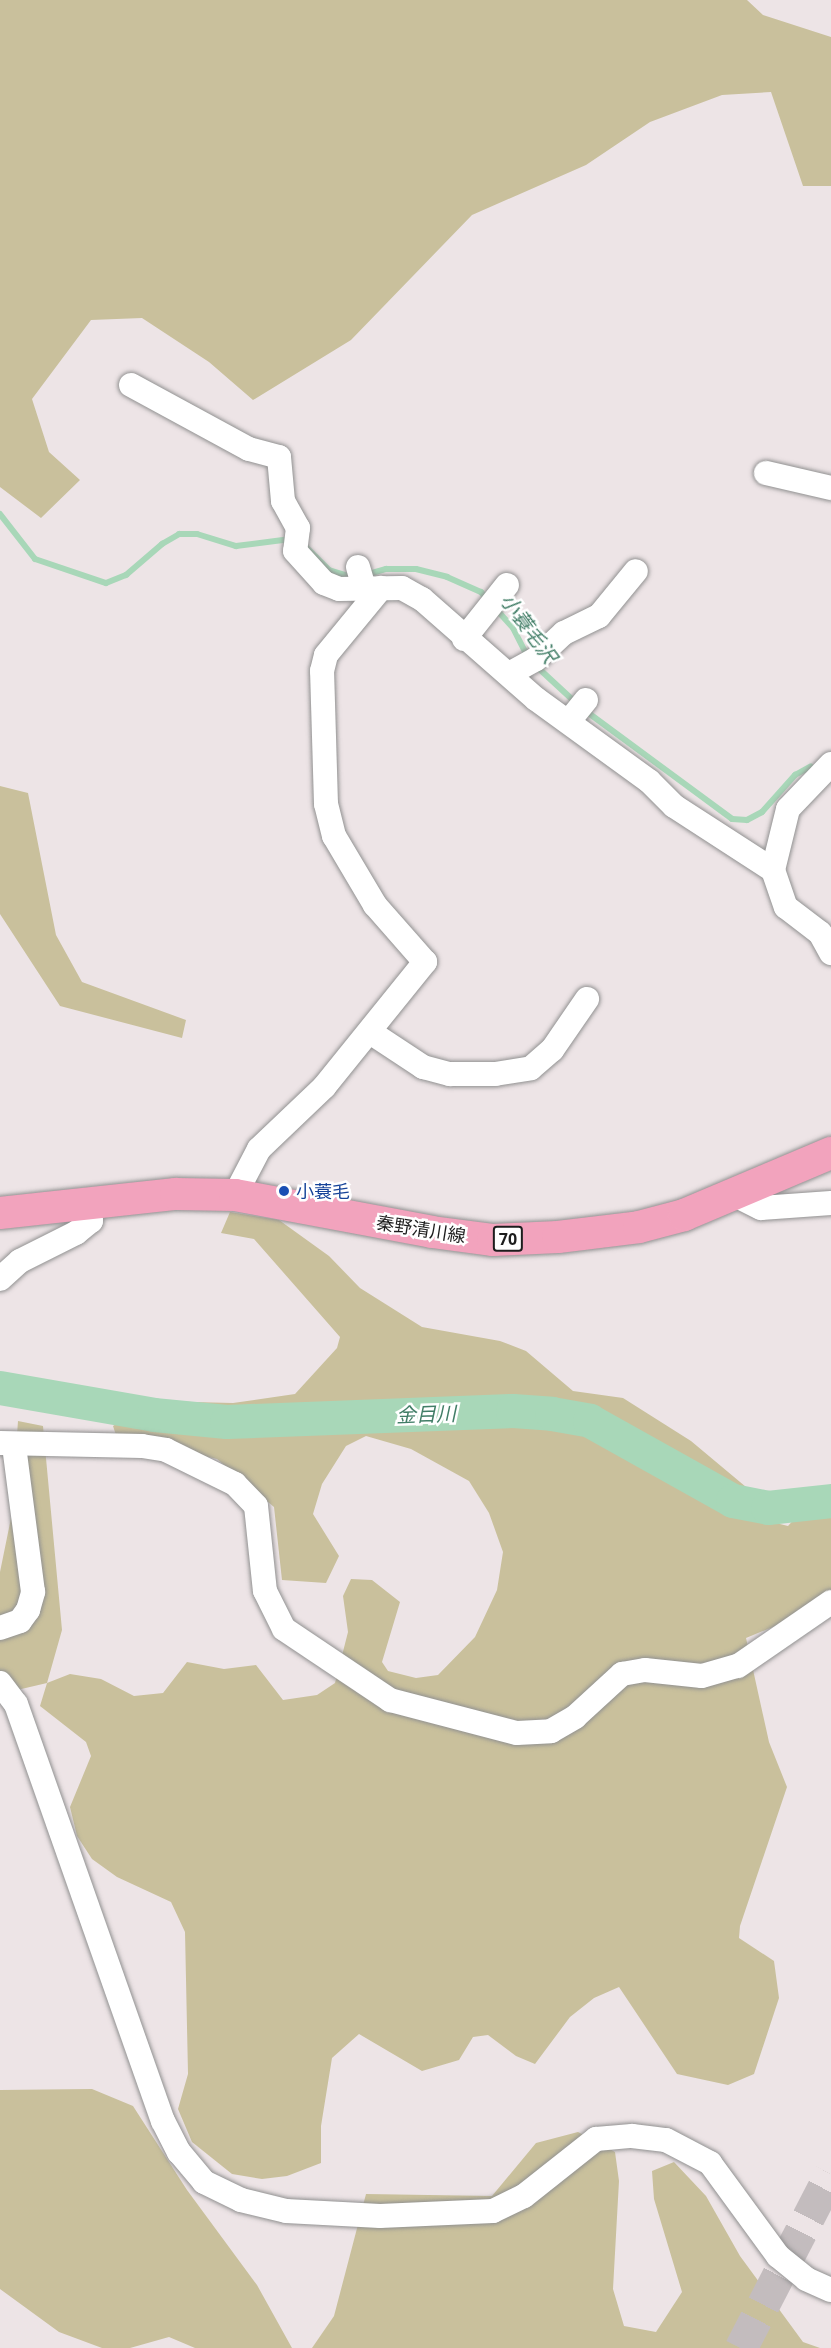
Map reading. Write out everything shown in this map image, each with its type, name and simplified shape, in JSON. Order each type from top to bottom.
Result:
[{"type":"main road","name":"秦野清川線","points":[[0,1213],[176,1194],[235,1195],[493,1240],[558,1237],[639,1227],[735,1195],[831,1153]]},
{"type":"street","points":[[131,385],[240,445],[279,458],[284,501],[296,539],[324,583],[339,588],[368,581],[402,588],[422,599],[464,639],[512,673],[576,713],[674,806],[773,870]]},
{"type":"street","points":[[766,473],[831,488]]},
{"type":"street","points":[[512,673],[536,659],[564,633],[599,616],[636,571]]},
{"type":"street","points":[[235,1195],[259,1149],[324,1087],[425,962],[375,904],[334,836],[326,804],[322,671],[326,655],[339,636],[368,581]]},
{"type":"street","points":[[464,639],[503,590]]},
{"type":"street","points":[[831,764],[788,809],[773,870],[786,907],[820,933],[831,952]]},
{"type":"street","points":[[370,1032],[423,1067],[450,1074],[495,1074],[531,1068],[552,1050],[587,999]]},
{"type":"street","points":[[735,1195],[761,1208],[831,1203]]},
{"type":"street","points":[[0,1279],[20,1261],[76,1233],[91,1221],[90,1204]]},
{"type":"street","points":[[0,1628],[20,1621],[28,1610],[33,1592],[7,1444],[158,1449],[235,1484],[256,1506],[261,1524],[260,1566],[265,1591],[284,1629],[390,1700],[517,1733],[551,1731],[575,1717],[622,1674],[645,1670],[702,1676],[738,1666],[831,1602]]},
{"type":"street","points":[[0,1683],[16,1704],[163,2121],[179,2152],[204,2182],[241,2200],[286,2211],[380,2216],[493,2211],[524,2196],[596,2139],[632,2136],[666,2140],[710,2163],[778,2256],[806,2279],[831,2290]]},
{"type":"shaded area","points":[[0,0],[747,0],[763,15],[831,37],[831,186],[803,186],[771,92],[722,95],[650,122],[586,165],[472,215],[351,340],[253,400],[209,362],[142,318],[91,320],[32,399],[49,452],[80,480],[41,518],[0,487]]},
{"type":"shaded area","points":[[0,786],[28,793],[56,935],[82,982],[186,1020],[182,1038],[60,1006],[0,914]]},
{"type":"shaded area","points":[[230,1212],[279,1220],[329,1256],[360,1288],[422,1327],[500,1341],[526,1351],[573,1391],[623,1398],[691,1441],[746,1487],[768,1521],[788,1526],[817,1494],[831,1487],[831,1603],[746,1638],[769,1742],[787,1787],[740,1926],[739,1938],[774,1961],[779,1998],[754,2074],[728,2085],[677,2074],[619,1987],[594,1998],[570,2017],[535,2064],[516,2056],[488,2035],[473,2037],[459,2060],[422,2071],[359,2034],[332,2058],[321,2126],[321,2163],[287,2176],[262,2179],[232,2174],[192,2142],[178,2109],[188,2074],[185,1932],[171,1902],[117,1877],[92,1859],[77,1836],[70,1807],[91,1756],[86,1742],[40,1706],[47,1683],[70,1674],[101,1679],[134,1696],[163,1693],[187,1662],[224,1669],[256,1665],[283,1700],[317,1695],[335,1683],[348,1632],[343,1596],[351,1579],[372,1580],[400,1602],[382,1662],[388,1671],[416,1678],[438,1675],[475,1637],[497,1590],[503,1552],[489,1513],[469,1481],[411,1449],[366,1436],[346,1446],[322,1484],[313,1514],[339,1556],[326,1583],[282,1580],[274,1507],[217,1459],[116,1435],[113,1426],[152,1401],[233,1403],[295,1394],[337,1348],[340,1337],[254,1239],[221,1233]]},
{"type":"shaded area","points":[[18,1421],[43,1426],[62,1630],[47,1683],[0,1694],[0,1572],[11,1518]]},
{"type":"shaded area","points":[[92,2089],[133,2106],[187,2190],[257,2285],[292,2348],[195,2348],[169,2337],[130,2348],[102,2348],[59,2332],[0,2289],[0,2090]]},
{"type":"shaded area","points":[[578,2132],[615,2152],[619,2181],[613,2289],[624,2326],[656,2332],[682,2292],[654,2199],[652,2171],[674,2162],[706,2196],[740,2256],[803,2342],[820,2348],[312,2348],[334,2316],[366,2194],[492,2196],[536,2143]]},
{"type":"waterway","name":"小蓑毛沢","points":[[0,514],[35,559],[106,583],[126,575],[162,544],[179,534],[197,534],[236,546],[291,539]]},
{"type":"waterway","name":"小蓑毛沢","points":[[303,544],[329,570],[352,577]]},
{"type":"waterway","name":"小蓑毛沢","points":[[365,575],[386,569],[416,569],[447,577],[481,592],[487,599]]},
{"type":"waterway","name":"小蓑毛沢","points":[[496,609],[513,628],[528,657]]},
{"type":"waterway","name":"小蓑毛沢","points":[[535,665],[576,703]]},
{"type":"waterway","name":"小蓑毛沢","points":[[583,709],[732,819],[747,820],[762,812],[795,775],[811,766]]},
{"type":"waterway","name":"金目川","points":[[0,1388],[154,1415],[227,1422],[513,1411],[552,1414],[590,1421],[733,1501],[768,1508],[831,1501]]},
{"type":"tunnel","points":[[741,2348],[831,2174]]},
{"type":"place","name":"小蓑毛","points":[[284,1191]]}]
